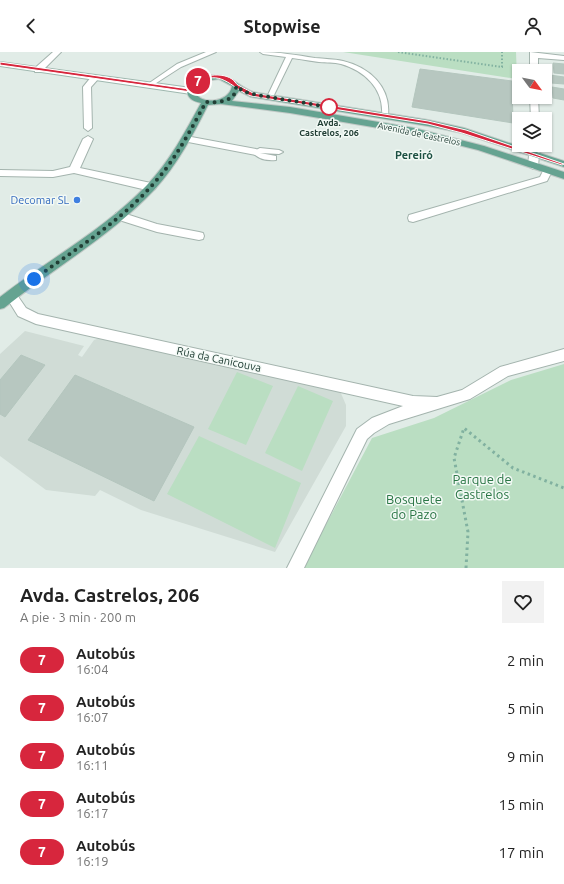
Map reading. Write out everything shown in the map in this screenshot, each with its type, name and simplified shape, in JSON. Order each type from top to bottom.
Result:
[{"type":"main road","name":"Avenida de Castrelos","points":[[191,91],[195,83],[212,77],[225,78],[251,94],[385,115],[448,127],[512,144]]},
{"type":"main road","points":[[222,102],[234,95],[236,86]]},
{"type":"main road","points":[[0,304],[93,238],[152,187],[171,163],[206,102],[195,98],[191,91]]},
{"type":"main road","name":"Avenida de Castrelos","points":[[206,102],[222,102],[290,110],[414,131],[481,148],[564,176]]},
{"type":"main road","name":"Avenida de Castrelos","points":[[539,152],[564,164]]},
{"type":"street","points":[[38,70],[57,52]]},
{"type":"street","points":[[534,64],[534,53],[564,58]]},
{"type":"street","points":[[0,64],[191,91]]},
{"type":"street","points":[[88,128],[86,88],[95,78]]},
{"type":"street","points":[[74,170],[88,139]]},
{"type":"street","points":[[186,139],[256,152]]},
{"type":"street","points":[[533,166],[535,152]]},
{"type":"street","points":[[0,173],[53,174],[74,170],[152,187]]},
{"type":"street","points":[[413,218],[544,179],[548,171]]},
{"type":"street","points":[[120,216],[157,228],[199,236]]},
{"type":"street","name":"Rúa da Canicouva","points":[[11,295],[22,312],[36,319],[413,402],[437,404]]},
{"type":"street","name":"Rúa da Canicouva","points":[[295,568],[362,434],[370,426],[379,420],[465,395],[505,371],[564,355]]},
{"type":"lane","points":[[148,86],[169,70],[190,60],[214,52]]},
{"type":"lane","points":[[263,52],[342,63],[365,74],[377,84],[385,95],[387,108],[385,115]]},
{"type":"lane","points":[[270,97],[290,56]]},
{"type":"lane","points":[[273,158],[258,156],[256,152],[260,150],[279,152]]},
{"type":"path","points":[[398,52],[502,66],[502,52]]},
{"type":"path","points":[[466,568],[468,532],[454,458],[464,428],[513,468],[564,488]]},
{"type":"shaded area","points":[[25,331],[84,346],[78,355],[82,357],[94,340],[103,337],[340,391],[346,405],[346,426],[275,552],[141,510],[100,490],[95,496],[46,490],[0,456],[0,354]]},
{"type":"green space","points":[[343,52],[516,52],[516,64],[512,64],[512,78]]},
{"type":"green space","name":"Parque de Castrelos","points":[[564,364],[564,568],[303,568],[372,438],[434,418],[511,380]]},
{"type":"green space","points":[[237,372],[273,386],[246,445],[208,429]]},
{"type":"green space","points":[[298,386],[333,401],[302,471],[265,453]]},
{"type":"green space","points":[[199,436],[301,483],[275,548],[167,494]]},
{"type":"building","points":[[553,63],[564,64],[564,74],[554,73]]},
{"type":"building","points":[[420,69],[512,81],[512,123],[412,107]]},
{"type":"building","points":[[552,75],[564,77],[564,84],[552,83]]},
{"type":"building","points":[[552,87],[564,89],[564,100],[553,98]]},
{"type":"building","points":[[21,355],[45,365],[5,417],[0,414],[0,380]]},
{"type":"building","points":[[75,375],[194,427],[154,501],[28,440]]},
{"type":"bus line","name":"7","points":[[0,64],[191,91],[195,83],[200,80],[212,77],[225,78],[230,80],[245,92],[251,94],[428,122],[500,142],[564,164]]},
{"type":"place","name":"Avda. Castrelos, 206","points":[[329,107]]},
{"type":"place","name":"Decomar SL","points":[[77,200]]},
{"type":"district","name":"Pereiró","points":[[414,155]]},
{"type":"route","points":[[34,279],[93,238],[152,187],[171,163],[206,102],[222,102],[228,99],[234,95],[236,86],[251,94],[329,107]]},
{"type":"park label","name":"Bosquete do Pazo","points":[[414,506]]}]
